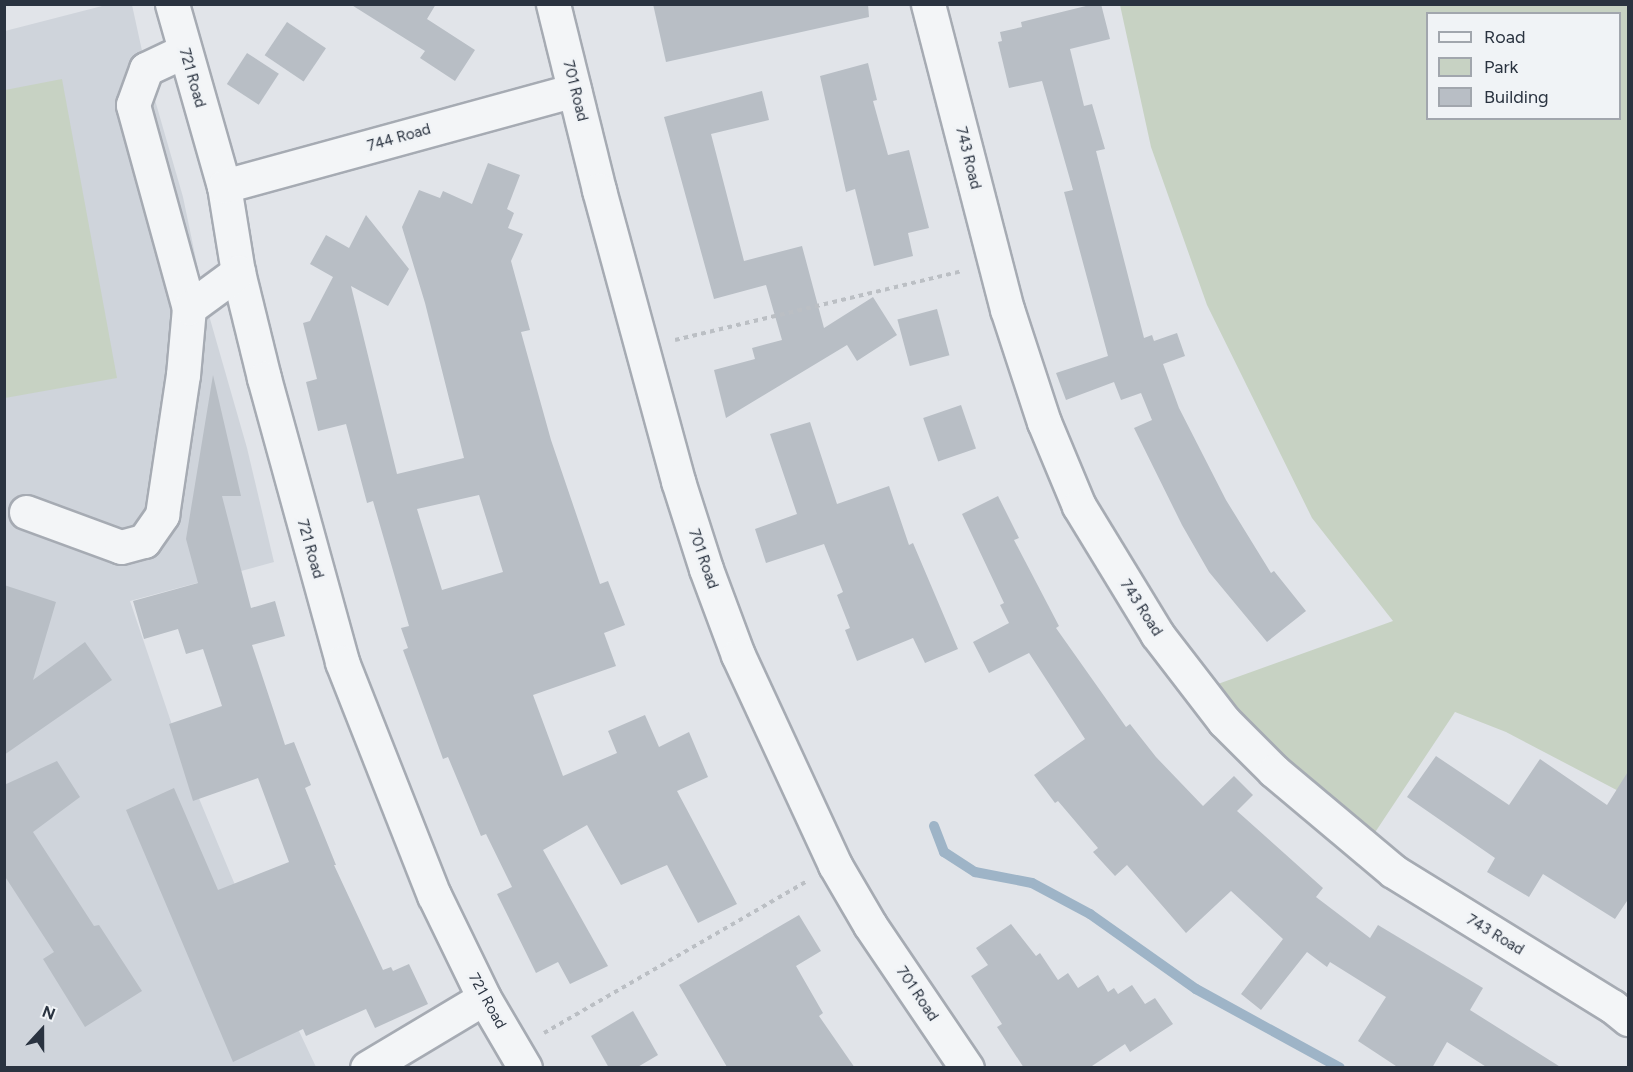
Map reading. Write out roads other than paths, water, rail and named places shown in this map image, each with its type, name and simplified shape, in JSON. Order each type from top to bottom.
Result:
[{"type":"street","name":"721 Road","points":[[172,4],[224,186],[238,272],[267,390],[342,662],[434,895],[484,998],[520,1058]]},
{"type":"street","name":"701 Road","points":[[553,4],[678,481],[706,569],[738,655],[835,865],[870,925],[967,1068]]},
{"type":"street","name":"743 Road","points":[[928,4],[1007,309],[1044,422],[1079,507],[1157,634],[1224,721],[1274,771],[1393,871],[1603,1000],[1629,1019]]},
{"type":"street","points":[[26,512],[121,547],[144,541],[162,515],[183,375],[189,309],[133,105],[146,69],[184,51]]},
{"type":"street","name":"744 Road","points":[[224,186],[574,90]]},
{"type":"street","points":[[189,309],[238,272]]},
{"type":"street","points":[[367,1068],[484,998]]},
{"type":"waterway","points":[[934,826],[944,852],[975,872],[1032,883],[1090,914],[1196,989],[1340,1068]]}]
